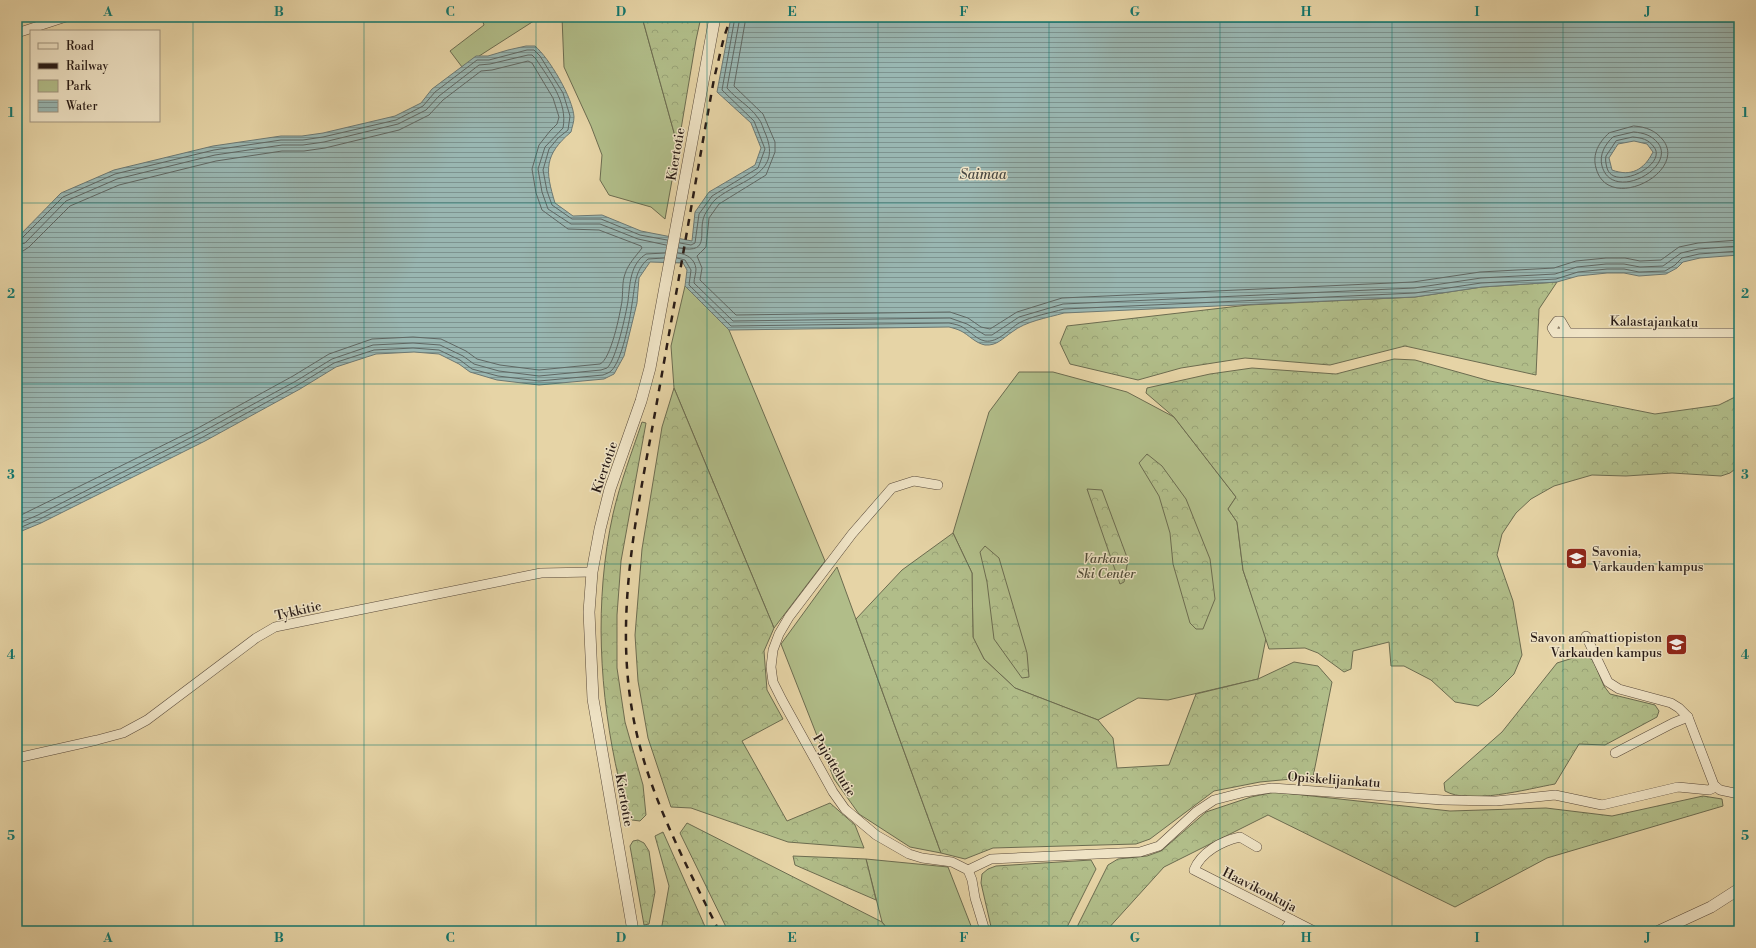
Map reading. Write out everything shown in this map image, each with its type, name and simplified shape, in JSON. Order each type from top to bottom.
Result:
[{"type":"street","points":[[17,34],[66,17]]},
{"type":"street","name":"Kiertotie","points":[[633,931],[593,698],[589,619],[592,572],[600,529],[610,489],[641,401],[650,368],[715,17]]},
{"type":"street","name":"Kalastajankatu","points":[[1568,333],[1739,333]]},
{"type":"street","name":"Pujottelutie","points":[[938,485],[914,480],[892,488],[852,534],[789,617],[779,634],[773,650],[771,667],[774,682],[782,700],[833,792],[845,808],[858,821],[876,835],[909,854],[922,858],[952,862],[968,870]]},
{"type":"street","name":"Tykkitie","points":[[17,758],[97,740],[123,732],[147,720],[256,638],[275,627],[541,573],[592,572]]},
{"type":"street","points":[[1586,636],[1608,682],[1619,689],[1672,703],[1688,717],[1716,787],[1726,792],[1739,794]]},
{"type":"street","points":[[1615,753],[1673,723],[1688,717]]},
{"type":"street","name":"Opiskelijankatu","points":[[968,870],[991,859],[1140,852],[1159,846],[1196,812],[1214,800],[1245,792],[1272,788],[1450,800],[1496,801],[1555,795],[1602,805],[1678,787],[1709,790],[1716,787]]},
{"type":"street","name":"Haavikonkuja","points":[[1257,848],[1240,837],[1232,838],[1204,854],[1198,861],[1194,870],[1314,931]]},
{"type":"street","points":[[968,870],[985,931]]},
{"type":"street","points":[[1660,931],[1711,907],[1739,889]]},
{"type":"street","points":[[1284,931],[1292,920]]},
{"type":"green space","points":[[481,17],[540,17],[462,67],[450,51],[484,25]]},
{"type":"green space","points":[[562,17],[642,17],[678,147],[665,219],[651,207],[609,195],[600,180],[602,155],[591,126],[564,67]]},
{"type":"green space","points":[[642,17],[701,17],[678,147]]},
{"type":"green space","points":[[1557,282],[1539,309],[1536,375],[1405,346],[1330,365],[1245,358],[1181,368],[1138,380],[1070,364],[1060,343],[1067,326],[1248,305],[1415,297],[1482,287]]},
{"type":"green space","points":[[685,286],[729,330],[825,561],[774,628],[674,388],[671,346]]},
{"type":"green space","points":[[1394,359],[1415,360],[1490,381],[1655,414],[1719,405],[1739,395],[1739,466],[1730,473],[1721,476],[1672,473],[1626,476],[1592,475],[1554,486],[1531,499],[1516,513],[1502,534],[1497,555],[1513,601],[1522,655],[1514,674],[1493,695],[1478,706],[1455,702],[1431,680],[1404,666],[1391,666],[1389,642],[1353,651],[1351,669],[1344,672],[1318,653],[1305,648],[1269,649],[1243,570],[1237,522],[1228,509],[1236,497],[1174,417],[1146,393],[1147,388],[1210,374],[1252,368],[1336,374]]},
{"type":"green space","name":"Varkaus Ski Center","points":[[1019,372],[1053,372],[1127,392],[1174,417],[1236,497],[1228,509],[1237,522],[1243,570],[1266,638],[1258,679],[1168,700],[1138,698],[1098,720],[1015,688],[984,659],[973,638],[972,573],[953,533],[989,412]]},
{"type":"green space","points":[[674,388],[774,628],[764,651],[767,690],[783,719],[742,741],[787,821],[830,803],[855,825],[864,848],[788,842],[691,808],[671,807],[648,738],[638,681],[635,635],[642,549],[662,427]]},
{"type":"green space","points":[[642,422],[646,423],[621,561],[617,615],[617,668],[625,722],[643,785],[646,815],[640,821],[632,820],[619,780],[612,747],[603,681],[601,613],[607,547],[613,514]]},
{"type":"green space","points":[[1147,454],[1162,466],[1186,499],[1210,559],[1215,599],[1203,629],[1196,629],[1190,623],[1173,564],[1170,533],[1159,496],[1139,463]]},
{"type":"green space","points":[[1087,489],[1102,490],[1128,560],[1124,582],[1120,584]]},
{"type":"green space","points":[[953,533],[972,573],[973,637],[984,659],[1015,688],[1098,720],[1113,738],[1117,768],[1169,765],[1196,694],[1258,679],[1294,662],[1318,666],[1332,682],[1313,777],[1260,782],[1214,791],[1150,839],[1136,844],[993,848],[965,859],[941,853],[856,619],[902,570]]},
{"type":"green space","points":[[985,546],[999,558],[1027,653],[1029,677],[1022,678],[994,639],[987,582],[980,552]]},
{"type":"green space","points":[[837,567],[941,853],[910,847],[859,814],[834,779],[781,644]]},
{"type":"green space","points":[[1585,656],[1593,660],[1604,686],[1610,694],[1655,705],[1659,711],[1657,717],[1605,745],[1579,744],[1555,784],[1498,795],[1468,797],[1455,795],[1445,791],[1444,783],[1502,732],[1557,663]]},
{"type":"green space","points":[[1275,792],[1450,811],[1546,808],[1612,816],[1703,796],[1722,799],[1723,806],[1547,858],[1455,907],[1268,815],[1164,867],[1106,931],[1075,931],[1108,865],[1118,859],[1147,856],[1161,851],[1206,812],[1251,797]]},
{"type":"green space","points":[[687,823],[882,922],[889,931],[728,931],[680,833]]},
{"type":"green space","points":[[663,832],[707,931],[661,931],[669,886],[655,836]]},
{"type":"green space","points":[[638,840],[644,843],[649,851],[655,892],[649,924],[644,925],[630,846],[633,841]]},
{"type":"green space","points":[[793,856],[866,859],[876,900],[795,865]]},
{"type":"green space","points":[[866,859],[948,867],[973,931],[889,931],[882,922]]},
{"type":"green space","points":[[1091,860],[1096,869],[1065,931],[992,931],[981,883],[982,874],[988,869],[996,866]]},
{"type":"water","name":"Saimaa","points":[[731,17],[1739,17],[1739,255],[1700,258],[1683,262],[1677,268],[1666,274],[1639,276],[1624,273],[1607,273],[1578,276],[1557,282],[1482,287],[1415,297],[1064,313],[1024,325],[1000,341],[989,345],[978,343],[961,331],[949,327],[729,330],[685,286],[687,270],[683,263],[650,262],[639,278],[637,303],[624,356],[614,374],[604,379],[539,385],[497,380],[470,372],[459,364],[439,354],[414,352],[376,354],[336,367],[300,389],[205,441],[41,523],[17,533],[17,238],[61,193],[114,170],[213,146],[281,136],[302,136],[323,133],[395,116],[421,103],[432,89],[476,56],[488,56],[526,46],[535,46],[547,59],[565,89],[573,109],[574,117],[571,132],[556,148],[551,156],[549,164],[549,181],[555,203],[573,216],[602,215],[641,231],[692,241],[695,212],[709,192],[755,165],[761,148],[751,123],[717,92]],"holes":[[[1634,141],[1647,144],[1653,152],[1641,167],[1625,173],[1612,170],[1609,158],[1618,144]]]},
{"type":"railway","points":[[719,931],[667,824],[646,768],[632,710],[627,671],[626,631],[628,592],[637,513],[714,79],[724,37],[731,17]]},
{"type":"place","name":"Savonia, Varkauden kampus","points":[[1577,558]]},
{"type":"place","name":"Savon ammattiopiston Varkauden kampus","points":[[1677,644]]}]
